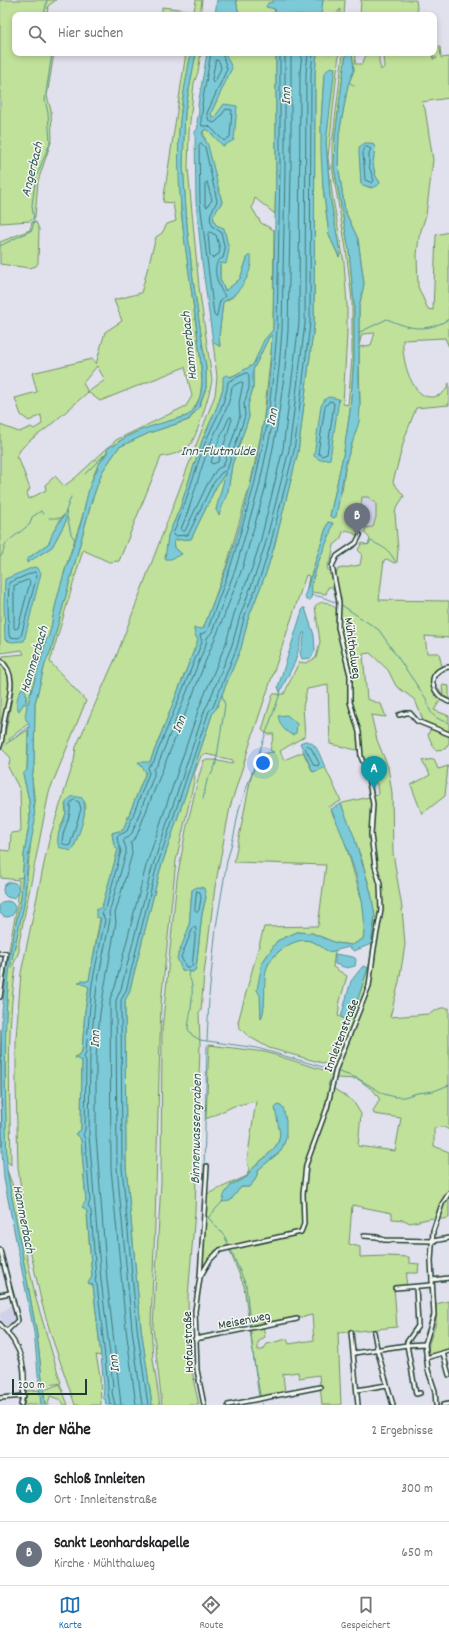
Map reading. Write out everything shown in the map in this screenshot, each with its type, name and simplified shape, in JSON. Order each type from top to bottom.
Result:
[{"type":"street","name":"Mühlthalweg","points":[[357,727],[350,702],[350,675],[338,627],[339,603],[333,574],[333,562],[339,554],[356,543],[360,535]]},
{"type":"street","points":[[0,660],[7,666],[11,682],[0,746]]},
{"type":"street","points":[[449,667],[438,670],[432,681],[435,690],[441,699],[449,702]]},
{"type":"street","points":[[399,716],[406,713],[410,714],[417,721],[449,734]]},
{"type":"street","name":"Innleitenstraße","points":[[200,1278],[210,1260],[220,1250],[301,1232],[304,1224],[303,1194],[306,1165],[327,1108],[336,1069],[370,986],[374,948],[381,910],[380,884],[375,866],[371,835],[373,804],[367,772],[361,757],[357,727]]},
{"type":"street","points":[[0,952],[6,953],[0,997]]},
{"type":"street","name":"Hofaustraße","points":[[204,1405],[197,1370],[195,1311],[200,1278],[207,1166]]},
{"type":"street","points":[[436,1405],[435,1391],[426,1358],[425,1344],[434,1315],[432,1280],[433,1241],[436,1221],[449,1193]]},
{"type":"street","points":[[364,1236],[377,1237],[384,1240],[433,1241],[449,1238]]},
{"type":"street","points":[[0,1250],[1,1260],[18,1320],[7,1330]]},
{"type":"street","points":[[432,1280],[449,1278]]},
{"type":"street","points":[[395,1288],[432,1286]]},
{"type":"street","points":[[416,1287],[418,1326],[407,1342],[407,1345],[416,1394],[420,1393]]},
{"type":"street","points":[[0,1295],[10,1293]]},
{"type":"street","name":"Meisenweg","points":[[195,1339],[248,1330],[297,1319]]},
{"type":"street","points":[[0,1324],[7,1330],[16,1344],[22,1361],[25,1378],[24,1396],[21,1405]]},
{"type":"street","points":[[351,1332],[358,1405]]},
{"type":"street","points":[[374,1332],[377,1349],[393,1405]]},
{"type":"street","points":[[354,1353],[407,1345],[425,1344]]},
{"type":"street","points":[[426,1358],[449,1351]]},
{"type":"street","points":[[444,1353],[449,1375]]},
{"type":"street","points":[[357,1390],[387,1385]]},
{"type":"street","points":[[228,1405],[320,1387]]},
{"type":"street","points":[[0,1398],[24,1396]]},
{"type":"street","points":[[443,1405],[449,1404]]},
{"type":"shaded area","points":[[362,497],[368,497],[376,503],[376,517],[373,527],[361,527],[360,515]]},
{"type":"shaded area","points":[[12,1305],[16,1320],[8,1327],[0,1318],[0,1313]]},
{"type":"green space","points":[[0,0],[56,0],[48,6],[47,12],[12,12],[12,56],[54,56],[47,96],[51,110],[52,139],[38,181],[35,217],[30,221],[0,223]]},
{"type":"green space","points":[[196,0],[202,0],[200,12],[162,12],[162,7],[194,11]]},
{"type":"green space","points":[[236,0],[273,0],[275,12],[238,12]]},
{"type":"green space","points":[[323,0],[345,0],[344,12],[340,12],[340,9],[338,12],[321,12]]},
{"type":"green space","points":[[361,0],[416,0],[418,12],[360,12]]},
{"type":"green space","points":[[440,47],[441,58],[449,57],[449,98],[422,102],[425,109],[433,160],[426,215],[419,237],[417,255],[418,287],[428,309],[433,310],[436,235],[449,232],[449,347],[445,338],[403,340],[403,348],[406,368],[415,387],[428,397],[437,396],[447,388],[449,383],[449,405],[416,408],[405,437],[393,482],[404,496],[395,513],[398,550],[397,562],[394,563],[387,559],[384,560],[379,600],[449,601],[449,638],[425,636],[427,653],[439,653],[442,667],[434,682],[443,695],[442,685],[449,686],[449,701],[442,698],[434,710],[449,716],[449,732],[432,726],[423,720],[415,700],[396,686],[388,670],[370,653],[363,654],[367,699],[381,704],[386,717],[371,715],[377,740],[388,767],[392,793],[393,853],[402,908],[405,945],[399,982],[390,1017],[429,1014],[441,1008],[449,1008],[449,1130],[444,1127],[434,1128],[434,1146],[449,1152],[449,1218],[435,1220],[432,1218],[410,1223],[404,1220],[392,1219],[392,1213],[352,1205],[349,1244],[360,1247],[360,1257],[409,1257],[409,1263],[419,1264],[418,1273],[407,1273],[406,1286],[394,1286],[397,1327],[338,1333],[341,1405],[322,1405],[319,1375],[299,1378],[298,1372],[283,1374],[285,1393],[259,1397],[244,1286],[229,1249],[215,1250],[204,1269],[200,1269],[205,1195],[247,1176],[249,1169],[247,1160],[256,1101],[234,1106],[206,1119],[209,1045],[265,1052],[333,1073],[328,1085],[353,1101],[361,1114],[358,1146],[395,1151],[401,1118],[374,1114],[373,1111],[379,1101],[379,1098],[374,1091],[358,1079],[336,1078],[333,1066],[269,1048],[248,1036],[239,1027],[238,1022],[264,927],[318,926],[326,865],[234,862],[251,777],[260,754],[274,752],[270,750],[274,734],[267,734],[262,730],[273,694],[284,694],[299,662],[306,663],[316,658],[320,642],[315,606],[325,602],[339,611],[338,597],[332,587],[328,587],[326,594],[311,592],[312,582],[322,551],[330,535],[328,522],[307,588],[309,576],[306,575],[230,807],[215,887],[201,1011],[199,1012],[200,1045],[195,1211],[188,1297],[189,1345],[194,1383],[199,1405],[162,1405],[153,1327],[161,1183],[162,1030],[177,879],[186,830],[198,779],[204,760],[214,760],[232,764],[233,760],[205,754],[201,756],[194,774],[195,777],[176,861],[161,1003],[151,1325],[153,1359],[160,1405],[152,1405],[141,1328],[126,1166],[125,1000],[129,993],[160,870],[213,712],[216,709],[241,648],[248,619],[266,573],[298,452],[314,324],[315,73],[317,56],[339,56],[328,157],[332,193],[344,262],[347,333],[343,404],[348,405],[352,358],[352,301],[346,249],[332,167],[332,144],[343,56],[346,56],[335,136],[334,167],[349,250],[354,304],[354,358],[350,411],[344,451],[330,516],[342,491],[346,462],[352,444],[360,407],[359,347],[371,345],[375,333],[362,334],[359,345],[359,307],[364,284],[358,239],[345,211],[338,164],[339,134],[348,85],[354,70],[352,56],[356,56],[355,64],[362,64],[366,56],[379,56],[381,70],[384,67],[383,56],[432,56],[433,59],[437,58],[433,58],[433,56],[437,56],[437,48]],"holes":[[[334,68],[326,142],[330,196],[340,253],[339,257],[329,235],[323,187],[321,123],[324,74]],[[371,143],[374,145],[373,166],[376,177],[380,183],[371,188],[361,184],[360,162]],[[362,497],[368,497],[376,503],[376,517],[373,527],[365,528],[365,533],[370,539],[368,545],[362,543],[358,550],[362,554],[360,565],[338,569],[336,574],[330,575],[327,567],[331,559],[334,545],[340,540],[343,532],[348,530],[356,535],[359,534],[361,525]],[[328,685],[330,744],[361,751],[372,780],[377,784],[378,795],[341,804],[362,860],[371,893],[375,916],[370,962],[352,1017],[347,1020],[338,1016],[340,1001],[347,976],[333,967],[335,950],[329,952],[315,943],[304,940],[297,941],[284,948],[278,952],[269,963],[264,975],[264,1006],[261,1018],[262,963],[277,941],[297,932],[312,933],[336,943],[352,945],[363,939],[365,928],[364,908],[343,835],[329,807],[341,801],[325,767],[313,772],[303,752],[284,760],[280,751],[305,736],[303,707],[307,689]],[[192,890],[206,897],[202,914],[196,969],[193,972],[182,970],[185,938],[189,927]],[[276,1112],[286,1138],[281,1151],[259,1169],[255,1180],[249,1187],[241,1187],[230,1201],[231,1185],[247,1177],[252,1169],[276,1146],[280,1133]],[[299,1231],[299,1235],[229,1248],[231,1246]],[[312,1315],[314,1340],[289,1344],[287,1339],[267,1344],[263,1350],[258,1350],[258,1342],[265,1337],[263,1326]]]},
{"type":"green space","points":[[186,56],[190,56],[179,131],[180,184],[181,212],[200,356],[202,382],[200,397],[192,412],[187,416],[142,430],[125,438],[108,450],[101,460],[92,481],[83,515],[63,577],[48,638],[46,639],[28,705],[26,702],[27,695],[22,688],[21,707],[24,703],[27,705],[29,723],[9,739],[10,741],[28,730],[27,770],[23,774],[29,800],[30,819],[24,855],[21,898],[7,968],[19,891],[19,880],[1,878],[0,850],[10,851],[11,833],[21,832],[20,790],[8,767],[11,758],[2,749],[8,722],[13,681],[7,665],[2,659],[3,656],[24,654],[22,650],[0,653],[0,425],[19,432],[31,427],[34,429],[42,424],[41,415],[29,421],[21,415],[15,398],[37,392],[32,373],[92,359],[96,364],[105,332],[122,321],[114,300],[141,293],[156,237],[162,233],[167,224],[176,221],[173,203],[163,202]],"holes":[[[97,366],[105,380],[88,392],[83,383]],[[185,367],[192,396],[186,406],[116,440],[75,478],[64,486],[55,476],[45,485],[46,490],[29,499],[27,493],[30,489],[19,459],[16,458],[22,448],[88,392],[100,401]],[[62,516],[66,521],[52,547],[27,562],[27,559],[49,543]]]},
{"type":"green space","points":[[195,56],[201,56],[198,72],[194,83],[189,132],[188,169],[199,287],[212,380],[203,414],[193,441],[187,448],[180,452],[161,457],[119,561],[109,562],[83,550],[50,662],[86,701],[49,792],[19,943],[19,951],[12,968],[16,967],[10,1041],[11,1165],[6,1160],[5,1029],[9,972],[24,905],[35,803],[32,779],[34,765],[35,703],[92,500],[102,472],[119,447],[149,433],[189,420],[199,407],[206,388],[206,368],[193,280],[187,226],[183,164],[185,111]]},
{"type":"green space","points":[[226,56],[276,56],[275,214],[255,198],[252,208],[261,223],[274,230],[273,330],[265,340],[253,365],[233,376],[224,377],[223,388],[217,407],[202,441],[180,508],[168,536],[166,559],[182,554],[175,548],[174,540],[191,539],[216,487],[227,471],[216,510],[228,491],[232,465],[249,417],[248,405],[253,388],[253,370],[269,337],[273,334],[263,425],[250,485],[227,564],[203,630],[194,629],[198,640],[123,830],[112,833],[114,845],[118,850],[102,907],[89,981],[79,982],[89,986],[85,1011],[82,1052],[75,1057],[82,1061],[81,1131],[75,1134],[81,1139],[92,1277],[88,1283],[93,1285],[101,1356],[96,1355],[100,1375],[101,1405],[75,1405],[51,1335],[41,1300],[29,1244],[18,1168],[16,1038],[21,973],[49,840],[74,761],[76,747],[116,657],[215,395],[217,377],[213,342],[220,346],[219,336],[223,302],[233,297],[247,277],[248,256],[240,279],[226,291],[220,279],[220,262],[213,216],[222,202],[203,131],[207,129],[213,120],[211,113],[231,68]],"holes":[[[85,802],[84,813],[74,847],[71,851],[59,832],[66,813],[65,804]]]},
{"type":"green space","points":[[32,222],[36,222],[39,229],[38,263],[36,266],[30,268],[0,264],[0,242],[30,230]]},
{"type":"green space","points":[[0,662],[8,672],[10,681],[0,738]]},
{"type":"green space","points":[[431,728],[449,736],[449,743],[445,749],[435,750],[428,735]]},
{"type":"green space","points":[[434,759],[438,769],[448,766],[445,796],[422,814],[411,785],[430,775],[422,761]]},
{"type":"green space","points":[[7,1170],[15,1192],[36,1299],[61,1383],[43,1386],[37,1335]]},
{"type":"green space","points":[[449,1301],[449,1349],[428,1354],[429,1343],[436,1323],[436,1304]]},
{"type":"green space","points":[[60,1384],[68,1405],[64,1405],[61,1400],[50,1396],[48,1405],[45,1405],[44,1390]]},
{"type":"green space","points":[[40,1390],[41,1405],[24,1405],[26,1391]]},
{"type":"water","points":[[217,0],[236,0],[238,12],[215,12]]},
{"type":"water","points":[[273,0],[323,0],[321,12],[275,12],[275,9],[266,7],[268,3],[273,2]]},
{"type":"water","points":[[190,56],[195,56],[185,111],[183,164],[187,226],[193,280],[206,368],[206,388],[199,407],[188,420],[149,433],[119,447],[102,472],[92,500],[35,703],[34,765],[32,779],[35,821],[28,857],[24,905],[9,972],[6,1013],[5,1067],[7,1170],[37,1335],[45,1405],[41,1405],[34,1332],[4,1179],[2,1151],[2,1012],[7,968],[21,898],[24,855],[30,819],[29,800],[23,774],[27,770],[29,723],[25,717],[27,706],[24,703],[19,711],[17,702],[22,688],[26,692],[26,702],[28,704],[46,639],[48,638],[60,587],[80,526],[89,489],[98,468],[97,467],[107,453],[107,450],[112,445],[114,446],[129,435],[187,416],[195,408],[199,398],[202,387],[202,376],[186,254],[180,193],[179,131]]},
{"type":"water","points":[[206,56],[226,56],[232,68],[211,113],[213,119],[224,104],[237,106],[234,140],[223,146],[207,129],[203,131],[202,134],[208,145],[222,202],[213,216],[216,225],[224,228],[229,250],[226,264],[220,263],[220,279],[225,291],[240,279],[248,256],[251,256],[251,263],[250,270],[244,283],[229,299],[223,302],[219,336],[220,347],[213,342],[202,262],[196,202],[195,132],[198,128],[198,105]]},
{"type":"water","points":[[276,56],[317,56],[315,73],[314,324],[298,452],[266,573],[248,619],[241,648],[216,709],[213,712],[160,870],[129,993],[125,1000],[126,1166],[141,1328],[152,1405],[106,1405],[105,1399],[103,1398],[104,1387],[93,1285],[88,1283],[92,1277],[87,1211],[82,1207],[86,1201],[81,1139],[75,1134],[81,1130],[82,1061],[75,1058],[82,1052],[85,1011],[89,987],[78,982],[82,982],[82,979],[84,982],[89,980],[101,918],[96,917],[96,910],[102,907],[118,850],[114,845],[112,833],[123,830],[146,772],[138,762],[150,762],[198,640],[195,635],[194,628],[203,629],[228,564],[252,480],[264,422],[268,393],[272,335],[269,337],[253,370],[253,388],[248,405],[249,417],[232,465],[228,491],[219,515],[216,510],[226,472],[216,487],[191,539],[174,540],[175,548],[182,554],[171,559],[165,559],[168,536],[180,508],[202,441],[217,407],[223,388],[223,377],[226,375],[231,377],[253,365],[264,340],[273,330],[276,169]]},
{"type":"water","points":[[346,56],[352,56],[354,70],[348,85],[339,134],[338,164],[345,211],[358,239],[364,284],[359,307],[360,407],[359,422],[346,462],[336,517],[332,518],[330,516],[344,451],[350,411],[354,358],[354,304],[349,250],[334,167],[335,136]]},
{"type":"water","points":[[330,67],[335,68],[326,142],[330,196],[340,253],[339,257],[329,235],[323,187],[321,152],[324,74]]},
{"type":"water","points":[[365,143],[371,143],[375,147],[375,175],[380,183],[376,187],[369,187],[361,184],[359,147]]},
{"type":"water","points":[[329,397],[339,399],[330,459],[320,460],[314,456],[321,406],[325,399]]},
{"type":"water","points":[[64,515],[66,517],[66,521],[52,547],[27,563],[27,559],[49,543],[53,532]]},
{"type":"water","points":[[328,522],[333,523],[314,574],[311,598],[310,600],[306,600],[305,595]]},
{"type":"water","points":[[34,567],[38,568],[41,573],[24,641],[12,642],[5,640],[5,579]]},
{"type":"water","points":[[303,608],[305,608],[314,635],[315,650],[311,658],[302,659],[300,653],[305,633],[303,633],[295,662],[280,692],[278,687]]},
{"type":"water","points":[[287,715],[297,724],[296,733],[292,735],[283,727],[278,716]]},
{"type":"water","points":[[305,741],[309,742],[315,747],[320,754],[325,767],[313,772],[300,743]]},
{"type":"water","points":[[73,796],[82,798],[85,809],[74,847],[71,851],[59,847],[58,838],[66,813],[66,803]]},
{"type":"water","points":[[341,804],[354,836],[371,893],[375,916],[371,944],[354,951],[349,947],[329,952],[311,941],[304,940],[297,941],[283,948],[272,959],[266,971],[264,1007],[261,1019],[260,995],[257,990],[262,963],[277,941],[297,932],[312,933],[336,943],[352,945],[363,939],[363,908],[360,891],[350,855],[331,809]]},
{"type":"water","points":[[11,882],[17,884],[19,890],[17,896],[11,898],[5,896],[3,890],[5,884]]},
{"type":"water","points":[[197,887],[204,888],[206,897],[202,914],[196,968],[193,972],[182,970],[177,958],[189,927],[192,890]]},
{"type":"water","points":[[7,901],[13,903],[15,909],[13,915],[7,917],[1,915],[-1,909],[1,903]]},
{"type":"water","points":[[335,954],[353,957],[356,959],[355,966],[347,968],[335,964]]},
{"type":"water","points":[[363,966],[368,968],[352,1017],[347,1020],[341,1017],[351,981]]},
{"type":"water","points":[[278,1105],[283,1107],[286,1121],[286,1138],[281,1151],[259,1169],[255,1180],[249,1187],[241,1187],[230,1201],[222,1202],[225,1193],[231,1185],[247,1177],[251,1170],[271,1152],[278,1143],[280,1134],[275,1108]]},
{"type":"waterway","name":"Angerbach","points":[[45,12],[47,0]]},
{"type":"waterway","name":"Angerbach","points":[[0,246],[32,230],[34,221],[32,205],[36,177],[50,143],[48,113],[45,100],[52,56]]},
{"type":"waterway","points":[[349,82],[354,86]]},
{"type":"waterway","points":[[358,333],[387,319],[403,325],[418,328],[433,326],[449,319]]},
{"type":"waterway","points":[[85,474],[108,451]]},
{"type":"waterway","points":[[64,516],[71,497]]},
{"type":"waterway","points":[[0,557],[6,543],[30,524],[32,517],[41,511],[43,514]]},
{"type":"waterway","points":[[66,511],[71,534],[75,540]]},
{"type":"waterway","points":[[49,518],[62,518]]},
{"type":"waterway","points":[[364,545],[369,544],[371,541],[379,545],[388,551],[395,561]]},
{"type":"waterway","points":[[312,595],[337,603]]},
{"type":"waterway","points":[[340,604],[379,630],[427,700],[431,712],[436,718],[449,723]]},
{"type":"waterway","points":[[209,996],[216,927],[227,861],[239,809],[281,691]]},
{"type":"waterway","points":[[203,799],[207,780],[216,763],[225,705],[222,695]]},
{"type":"waterway","points":[[6,744],[29,727]]},
{"type":"waterway","points":[[17,878],[23,877]]},
{"type":"waterway","points":[[189,971],[188,976],[191,980],[192,993],[188,1029],[192,1035],[200,1040],[257,1048],[333,1070]]},
{"type":"waterway","name":"Binnenwassergraben","points":[[207,1041],[209,999]]},
{"type":"waterway","name":"Binnenwassergraben","points":[[203,1212],[207,1046]]},
{"type":"waterway","points":[[339,1072],[357,1078],[384,1094],[395,1097],[404,1097],[417,1093],[434,1091],[449,1085]]},
{"type":"waterway","points":[[208,1218],[222,1202]]},
{"type":"waterway","name":"Binnenwassergraben","points":[[206,1215],[225,1237],[246,1285],[254,1362],[262,1405]]},
{"type":"waterway","points":[[429,1355],[449,1349]]},
{"type":"place","name":"Sankt Leonhardskapelle","points":[[357,536]]},
{"type":"place","name":"Schloß Innleiten","points":[[374,789]]},
{"type":"water label","name":"Inn","points":[[285,96]]},
{"type":"water label","name":"Hammerbach","points":[[188,346]]},
{"type":"water label","name":"Inn","points":[[271,417]]},
{"type":"water label","name":"Inn-Flutmulde","points":[[218,450]]},
{"type":"water label","name":"Hammerbach","points":[[33,659]]},
{"type":"water label","name":"Inn","points":[[178,724]]},
{"type":"water label","name":"Inn","points":[[94,1039]]},
{"type":"water label","name":"Hammerbach","points":[[25,1219]]},
{"type":"water label","name":"Inn","points":[[113,1364]]}]
